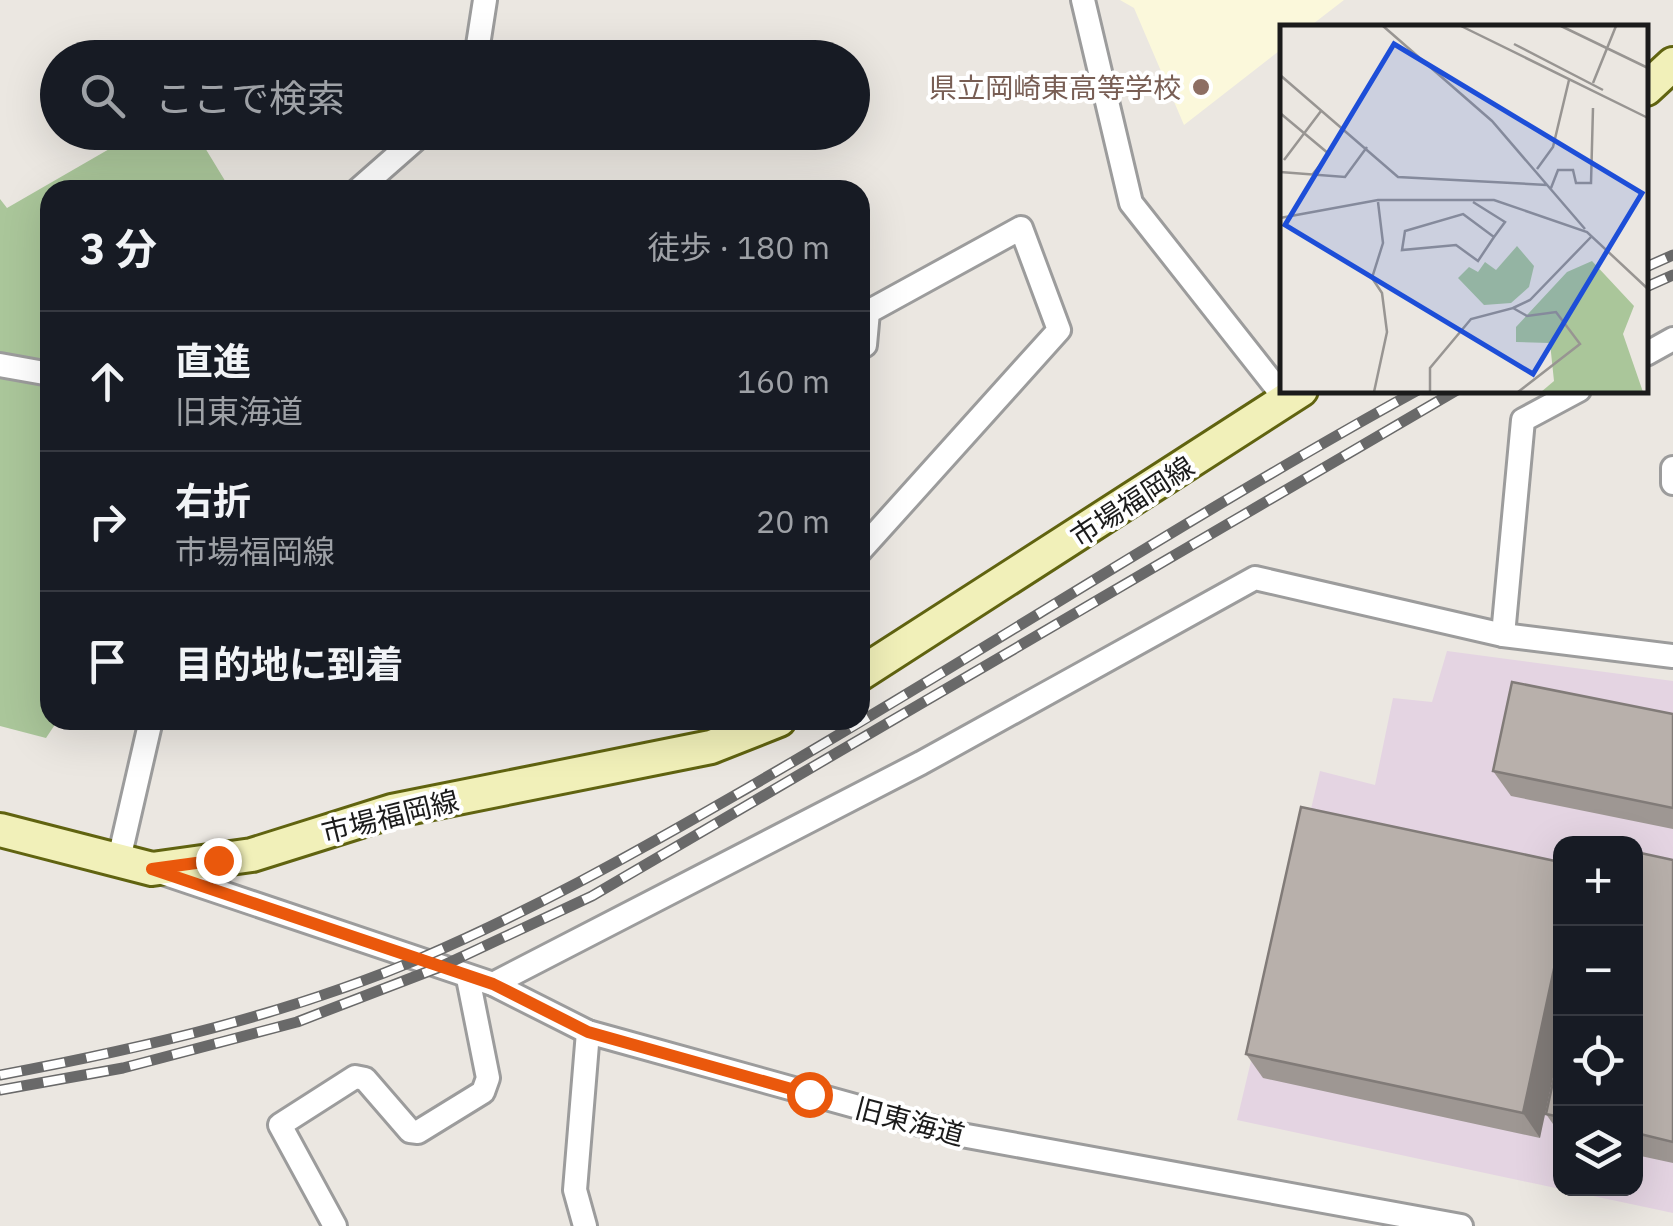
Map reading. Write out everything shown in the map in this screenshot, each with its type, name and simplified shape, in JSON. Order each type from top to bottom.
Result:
[{"type":"main road","points":[[1648,88],[1673,64]]},
{"type":"main road","name":"市場福岡線","points":[[870,668],[1294,396]]},
{"type":"main road","name":"市場福岡線","points":[[0,830],[152,869],[252,856],[392,811],[711,746],[753,730]]},
{"type":"street","points":[[479,40],[485,0]]},
{"type":"street","points":[[1084,0],[1132,203],[1280,379]]},
{"type":"street","points":[[369,180],[404,150]]},
{"type":"street","points":[[870,311],[1021,228],[1059,330],[870,540]]},
{"type":"street","points":[[1648,353],[1673,339]]},
{"type":"street","points":[[0,365],[40,372]]},
{"type":"street","points":[[1503,635],[1523,420],[1574,392]]},
{"type":"street","points":[[1673,468],[1673,483]]},
{"type":"street","points":[[493,984],[921,763],[1256,578],[1503,635],[1673,656]]},
{"type":"street","points":[[119,859],[149,730]]},
{"type":"street","name":"旧東海道","points":[[152,869],[493,984],[588,1032],[956,1134],[1461,1226]]},
{"type":"street","points":[[335,1226],[280,1125],[355,1077],[365,1079],[410,1131],[418,1132],[483,1092],[488,1078],[468,978]]},
{"type":"street","points":[[585,1226],[575,1190],[588,1032]]},
{"type":"shaded area","name":"県立岡崎東高等学校","points":[[1120,0],[1344,0],[1312,25],[1280,25],[1280,50],[1184,125],[1134,8]]},
{"type":"shaded area","points":[[1447,651],[1673,681],[1673,1213],[1593,1196],[1643,1196],[1643,836],[1553,836],[1553,1187],[1237,1120],[1320,771],[1375,785],[1393,698],[1432,702]]},
{"type":"green space","points":[[108,150],[206,150],[225,180],[56,180]]},
{"type":"green space","points":[[40,189],[40,730],[51,730],[46,738],[0,726],[0,199],[7,208]]},
{"type":"building","points":[[1512,682],[1673,714],[1673,808],[1493,771]]},
{"type":"building","points":[[1301,807],[1553,861],[1553,974],[1523,1113],[1246,1054]]},
{"type":"building","points":[[1643,854],[1673,860],[1673,1142],[1643,1135]]},
{"type":"building","points":[[1553,1082],[1553,1116],[1546,1114]]},
{"type":"railway","points":[[1648,266],[1673,255]]},
{"type":"railway","points":[[1648,286],[1673,275]]},
{"type":"railway","points":[[870,716],[1245,489],[1414,392]]},
{"type":"railway","points":[[0,1090],[123,1068],[297,1022],[440,967],[592,896],[1454,392]]},
{"type":"railway","points":[[0,1075],[161,1041],[266,1013],[421,958],[501,922],[618,861],[846,730]]},
{"type":"place","name":"県立岡崎東高等学校","points":[[1201,87]]},
{"type":"route","points":[[218,860],[152,869],[493,984],[588,1032],[809,1094]]}]
